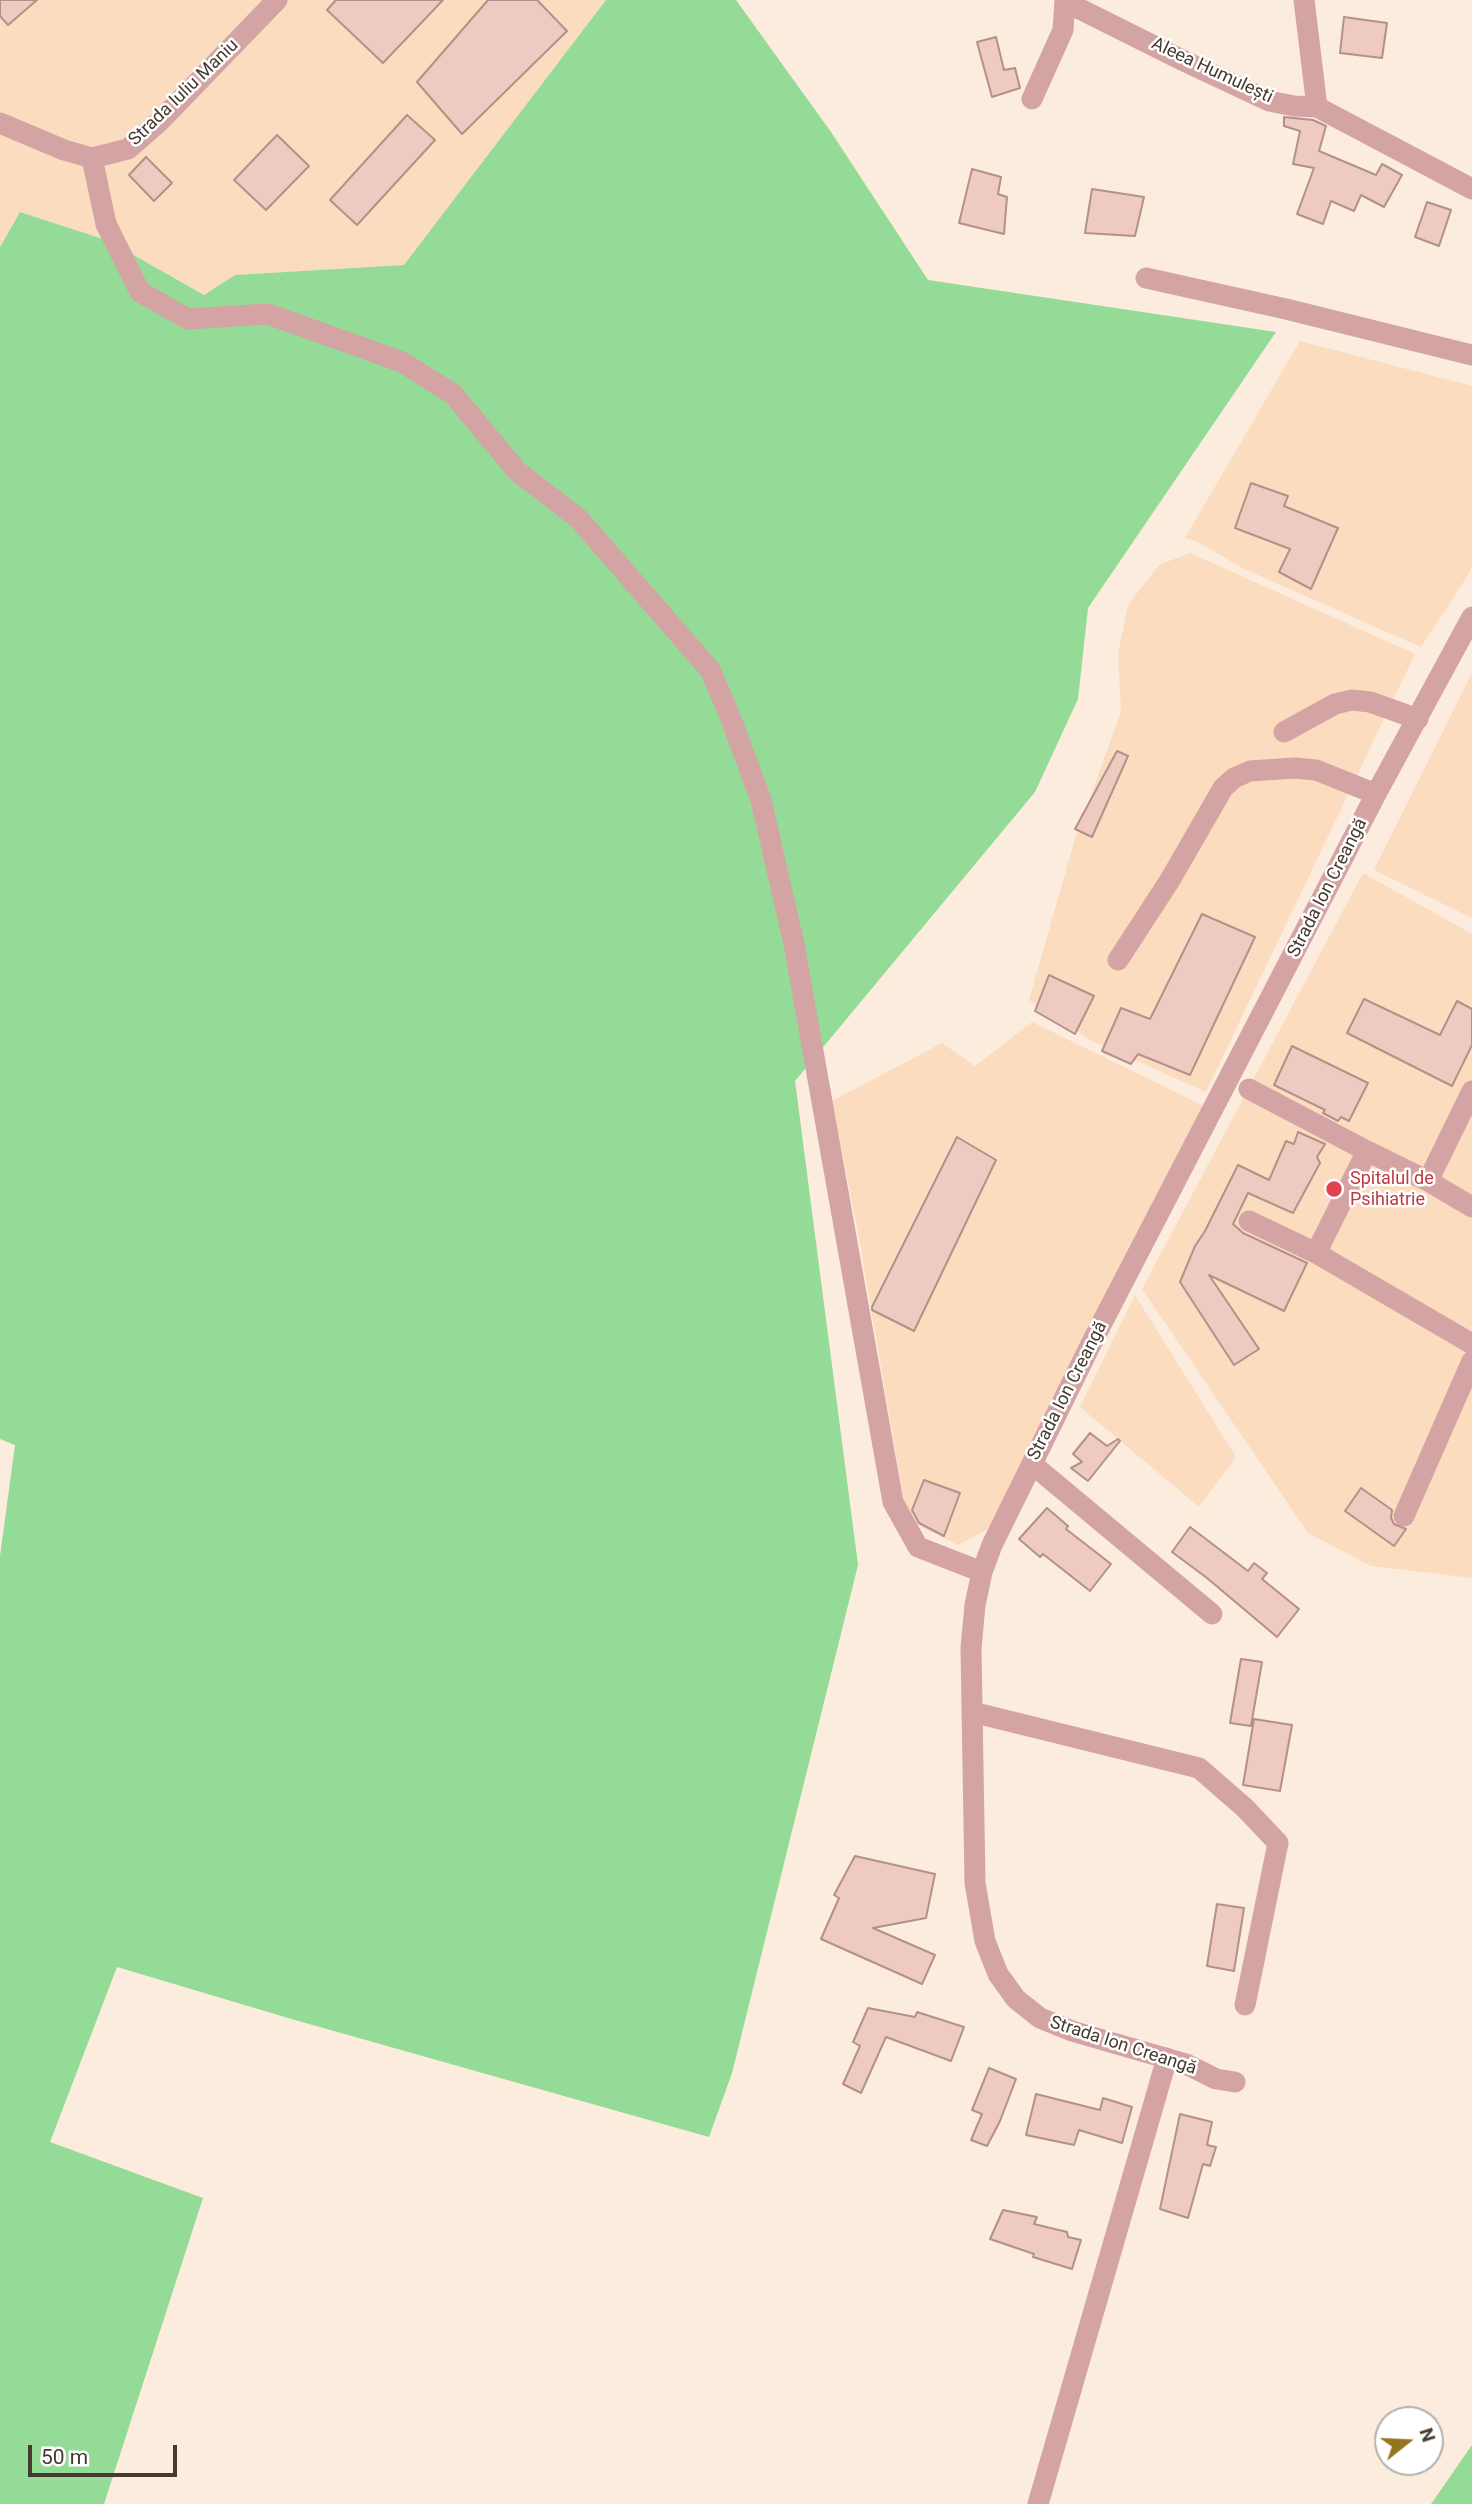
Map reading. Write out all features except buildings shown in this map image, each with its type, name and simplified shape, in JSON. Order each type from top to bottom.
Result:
[{"type":"street","name":"Strada Iuliu Maniu","points":[[92,158],[128,149],[161,120],[277,0]]},
{"type":"street","points":[[1304,0],[1317,107]]},
{"type":"street","name":"Aleea Humulești","points":[[1032,99],[1063,30],[1066,1],[1269,101],[1317,107],[1472,188]]},
{"type":"street","points":[[0,123],[64,150],[92,158],[106,225],[139,292],[188,319],[268,314],[402,362],[453,394],[517,471],[579,519],[711,671],[761,800],[794,944],[893,1502],[918,1546],[982,1572]]},
{"type":"street","points":[[1146,278],[1472,355]]},
{"type":"street","name":"Strada Ion Creangă","points":[[1235,2082],[1216,2079],[1186,2064],[1072,2031],[1040,2018],[1016,1999],[998,1974],[985,1941],[975,1883],[971,1648],[975,1605],[982,1572],[992,1545],[1093,1342],[1377,794],[1472,617]]},
{"type":"street","points":[[1284,732],[1335,704],[1352,700],[1370,702],[1418,719]]},
{"type":"street","points":[[1118,960],[1170,880],[1223,788],[1234,778],[1250,771],[1295,768],[1316,770],[1377,794]]},
{"type":"street","points":[[1249,1089],[1428,1181],[1472,1207]]},
{"type":"street","points":[[1428,1181],[1472,1091]]},
{"type":"street","points":[[1316,1253],[1367,1152]]},
{"type":"street","points":[[1249,1221],[1316,1253],[1472,1345]]},
{"type":"street","points":[[1404,1516],[1472,1361]]},
{"type":"street","points":[[1032,1464],[1212,1614]]},
{"type":"street","points":[[972,1712],[1199,1768],[1245,1808],[1278,1843],[1245,2005]]},
{"type":"street","points":[[1038,2504],[1167,2059]]},
{"type":"shaded area","points":[[0,0],[606,0],[405,265],[235,275],[204,295],[109,241],[20,212],[0,247]]},
{"type":"shaded area","points":[[1300,341],[1472,386],[1472,565],[1421,647],[1242,568],[1200,543],[1185,538]]},
{"type":"shaded area","points":[[1190,553],[1415,654],[1206,1092],[1090,1040],[1029,1000],[1075,839],[1121,712],[1118,654],[1128,605],[1159,565]]},
{"type":"shaded area","points":[[1472,673],[1472,918],[1374,870]]},
{"type":"shaded area","name":"Spitalul de Psihiatrie","points":[[1363,873],[1472,934],[1472,1578],[1371,1566],[1308,1533],[1142,1289]]},
{"type":"shaded area","points":[[1032,1022],[1204,1106],[989,1528],[958,1545],[907,1520],[860,1243],[832,1101],[942,1043],[975,1066]]},
{"type":"shaded area","points":[[1135,1295],[1236,1457],[1199,1507],[1080,1407]]},
{"type":"green space","points":[[606,0],[736,0],[831,132],[928,280],[1276,332],[1088,608],[1078,699],[1035,792],[795,1081],[858,1565],[732,2073],[709,2137],[117,1967],[50,2142],[203,2198],[104,2504],[0,2504],[0,1556],[15,1445],[0,1439],[0,247],[20,212],[109,241],[204,295],[235,275],[404,265]]},
{"type":"green space","points":[[1472,2445],[1472,2504],[1431,2504]]},
{"type":"place","name":"Spitalul de Psihiatrie","points":[[1334,1189]]}]
